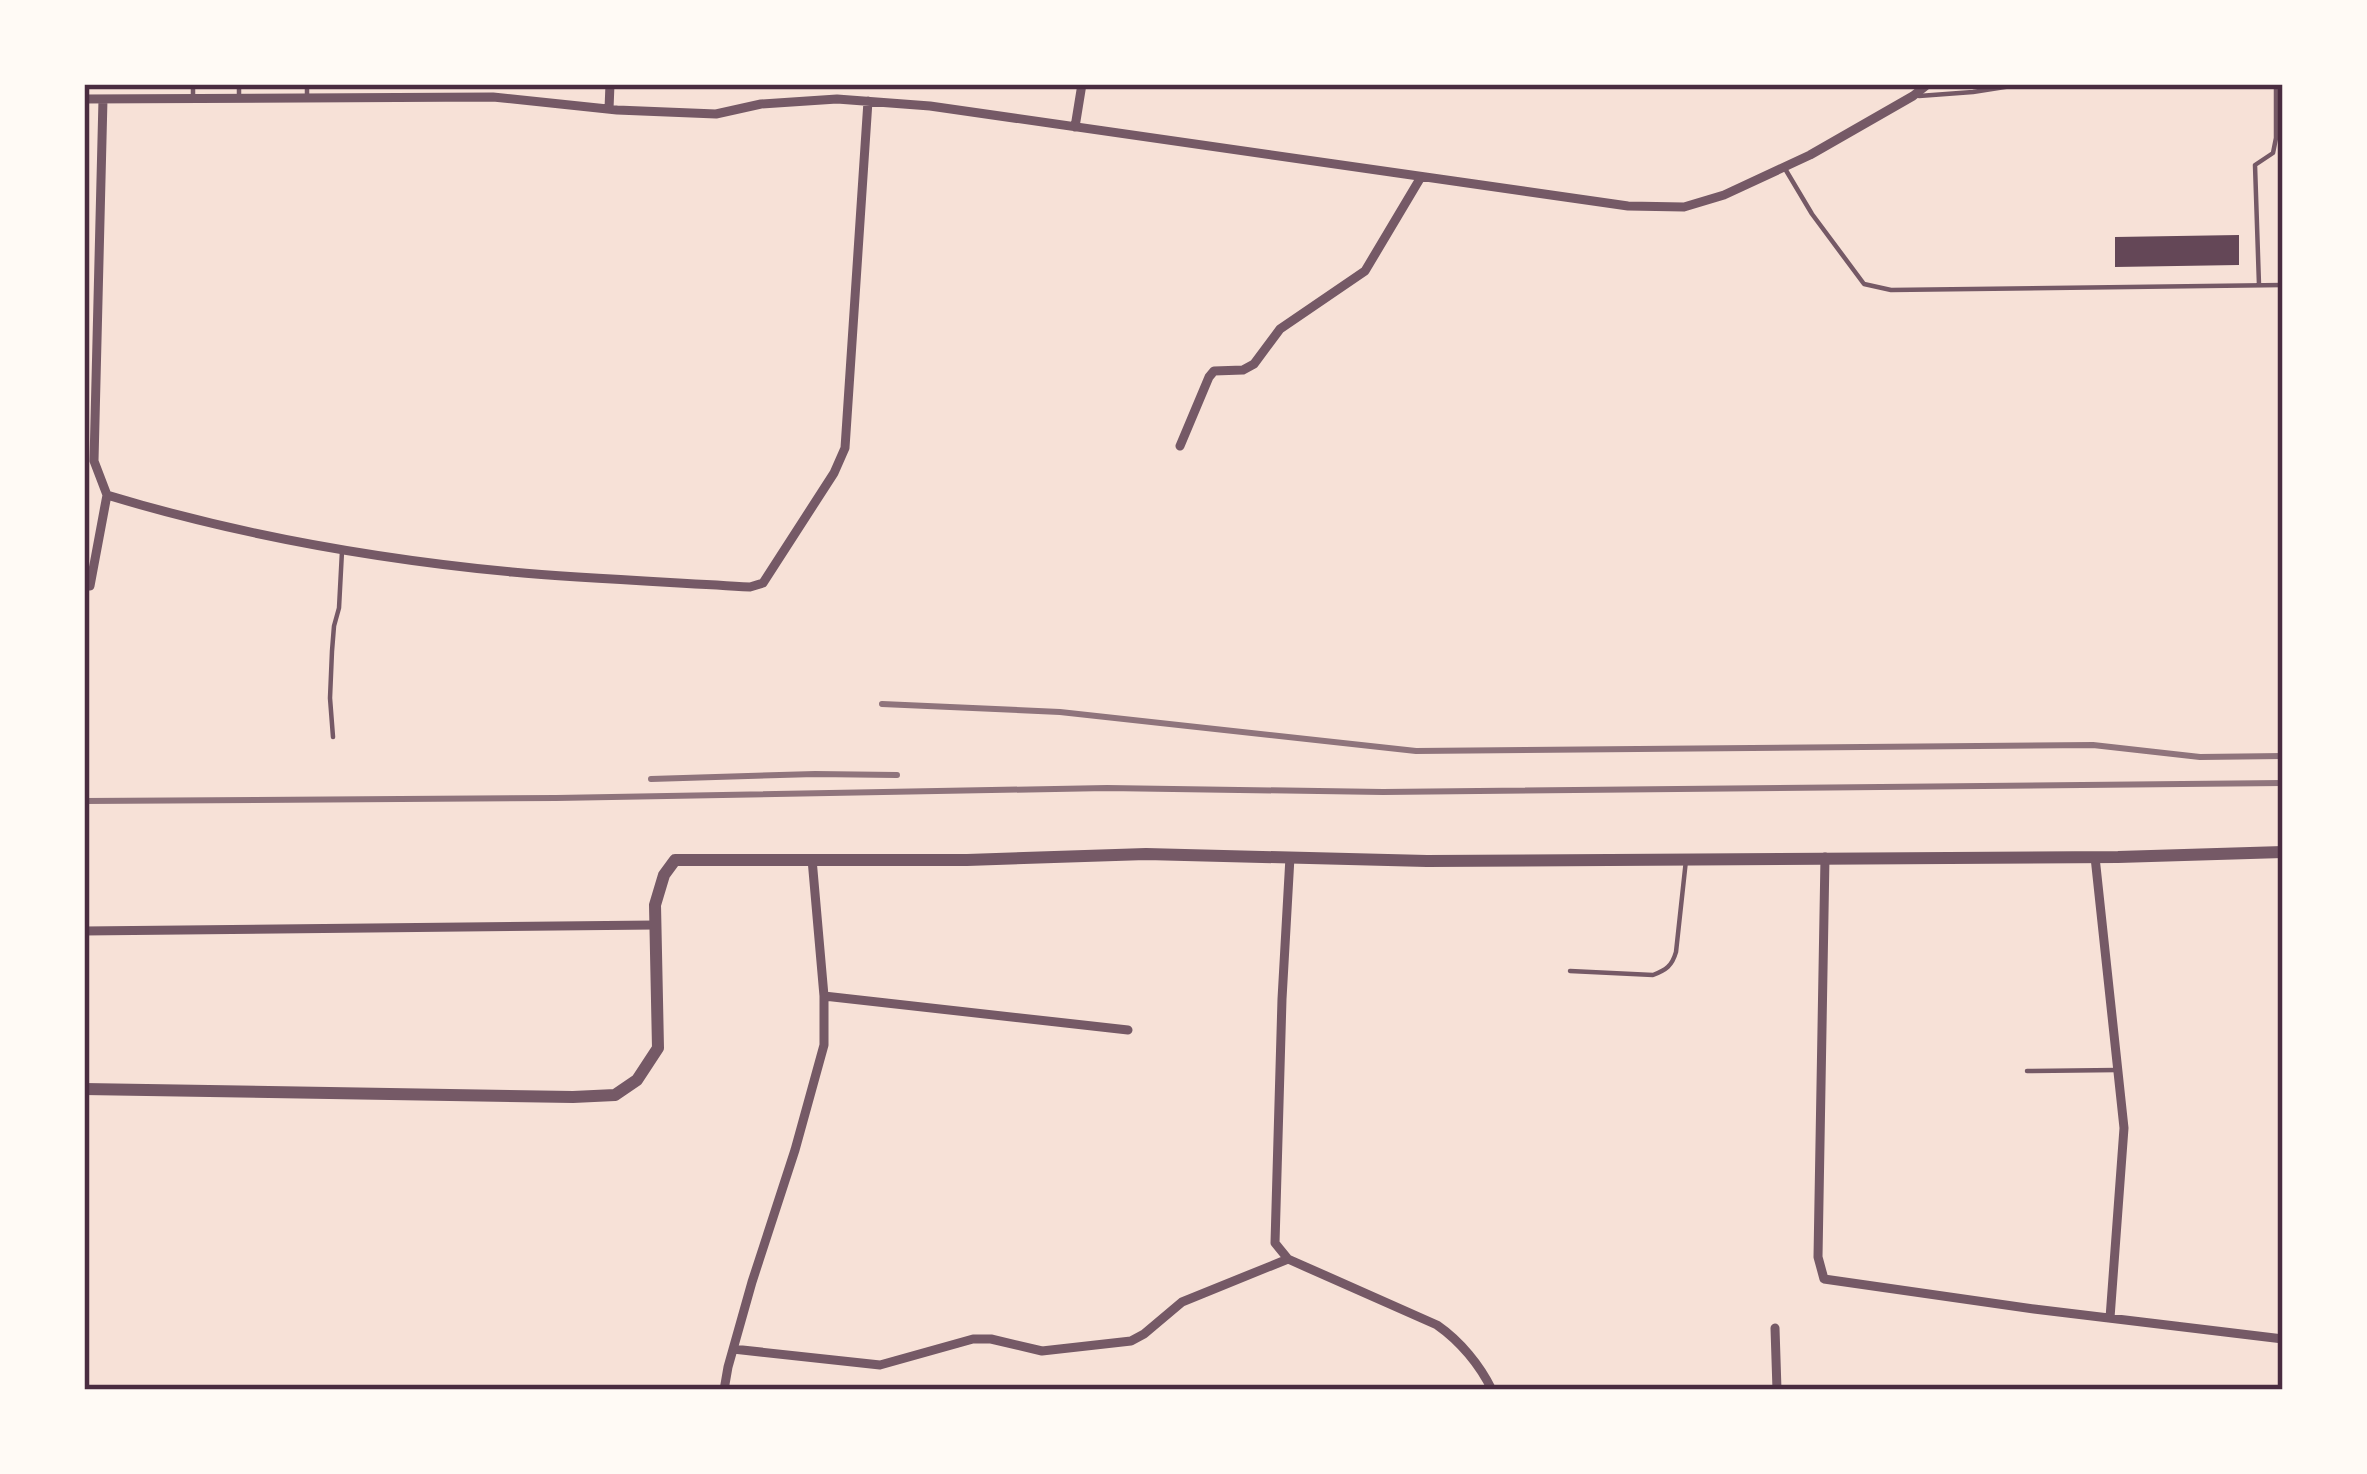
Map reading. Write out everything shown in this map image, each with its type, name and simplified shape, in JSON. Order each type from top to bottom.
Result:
[{"type":"street","points":[[126,84],[127,98]]},
{"type":"street","points":[[450,84],[450,97]]},
{"type":"street","points":[[609,109],[610,84]]},
{"type":"street","points":[[855,100],[857,84]]},
{"type":"street","points":[[1076,127],[1082,84]]},
{"type":"street","points":[[84,99],[239,97],[307,90],[493,97],[716,114],[761,104],[855,100],[930,106],[1628,206],[1684,207],[1724,195],[1784,167],[1928,84]]},
{"type":"street","points":[[90,586],[107,495],[94,461],[103,99]]},
{"type":"street","points":[[107,495],[342,551],[538,574],[750,587],[763,583],[845,448],[868,101]]},
{"type":"street","points":[[1180,446],[1214,371],[1243,370],[1254,364],[1280,329],[1365,271],[1421,177]]},
{"type":"street","points":[[84,1089],[615,1095],[637,1080],[658,1048],[655,904],[664,875],[675,860],[967,860],[1145,854],[1427,861],[2283,852]]},
{"type":"street","points":[[1290,857],[1275,1243],[1288,1259],[1437,1324],[1484,1373],[1492,1390]]},
{"type":"street","points":[[1825,857],[1818,1258],[1824,1279],[2283,1339]]},
{"type":"street","points":[[2095,857],[2124,1150],[2110,1318]]},
{"type":"street","points":[[724,1390],[824,1045],[812,860]]},
{"type":"street","points":[[84,932],[656,925]]},
{"type":"street","points":[[824,996],[1128,1030]]},
{"type":"street","points":[[733,1349],[880,1365],[973,1339],[1051,1351],[1131,1341],[1182,1301],[1288,1259]]},
{"type":"street","points":[[1775,1328],[1777,1390]]},
{"type":"lane","points":[[193,84],[193,98]]},
{"type":"lane","points":[[239,84],[239,97]]},
{"type":"lane","points":[[1913,96],[2024,84]]},
{"type":"lane","points":[[2259,285],[2255,164],[2273,153],[2276,84]]},
{"type":"lane","points":[[1784,167],[1864,284],[1892,290],[2283,285]]},
{"type":"lane","points":[[333,737],[332,651],[342,551]]},
{"type":"lane","points":[[1570,971],[1665,971],[1676,952],[1687,858]]},
{"type":"lane","points":[[2026,1071],[2118,1070]]},
{"type":"building","points":[[2239,235],[2239,265],[2115,267],[2115,237]]},
{"type":"railway","points":[[882,704],[1060,712],[1416,751],[2093,745],[2200,757],[2283,756]]},
{"type":"railway","points":[[651,779],[897,775]]},
{"type":"railway","points":[[84,801],[1107,788],[1383,792],[2283,783]]}]
